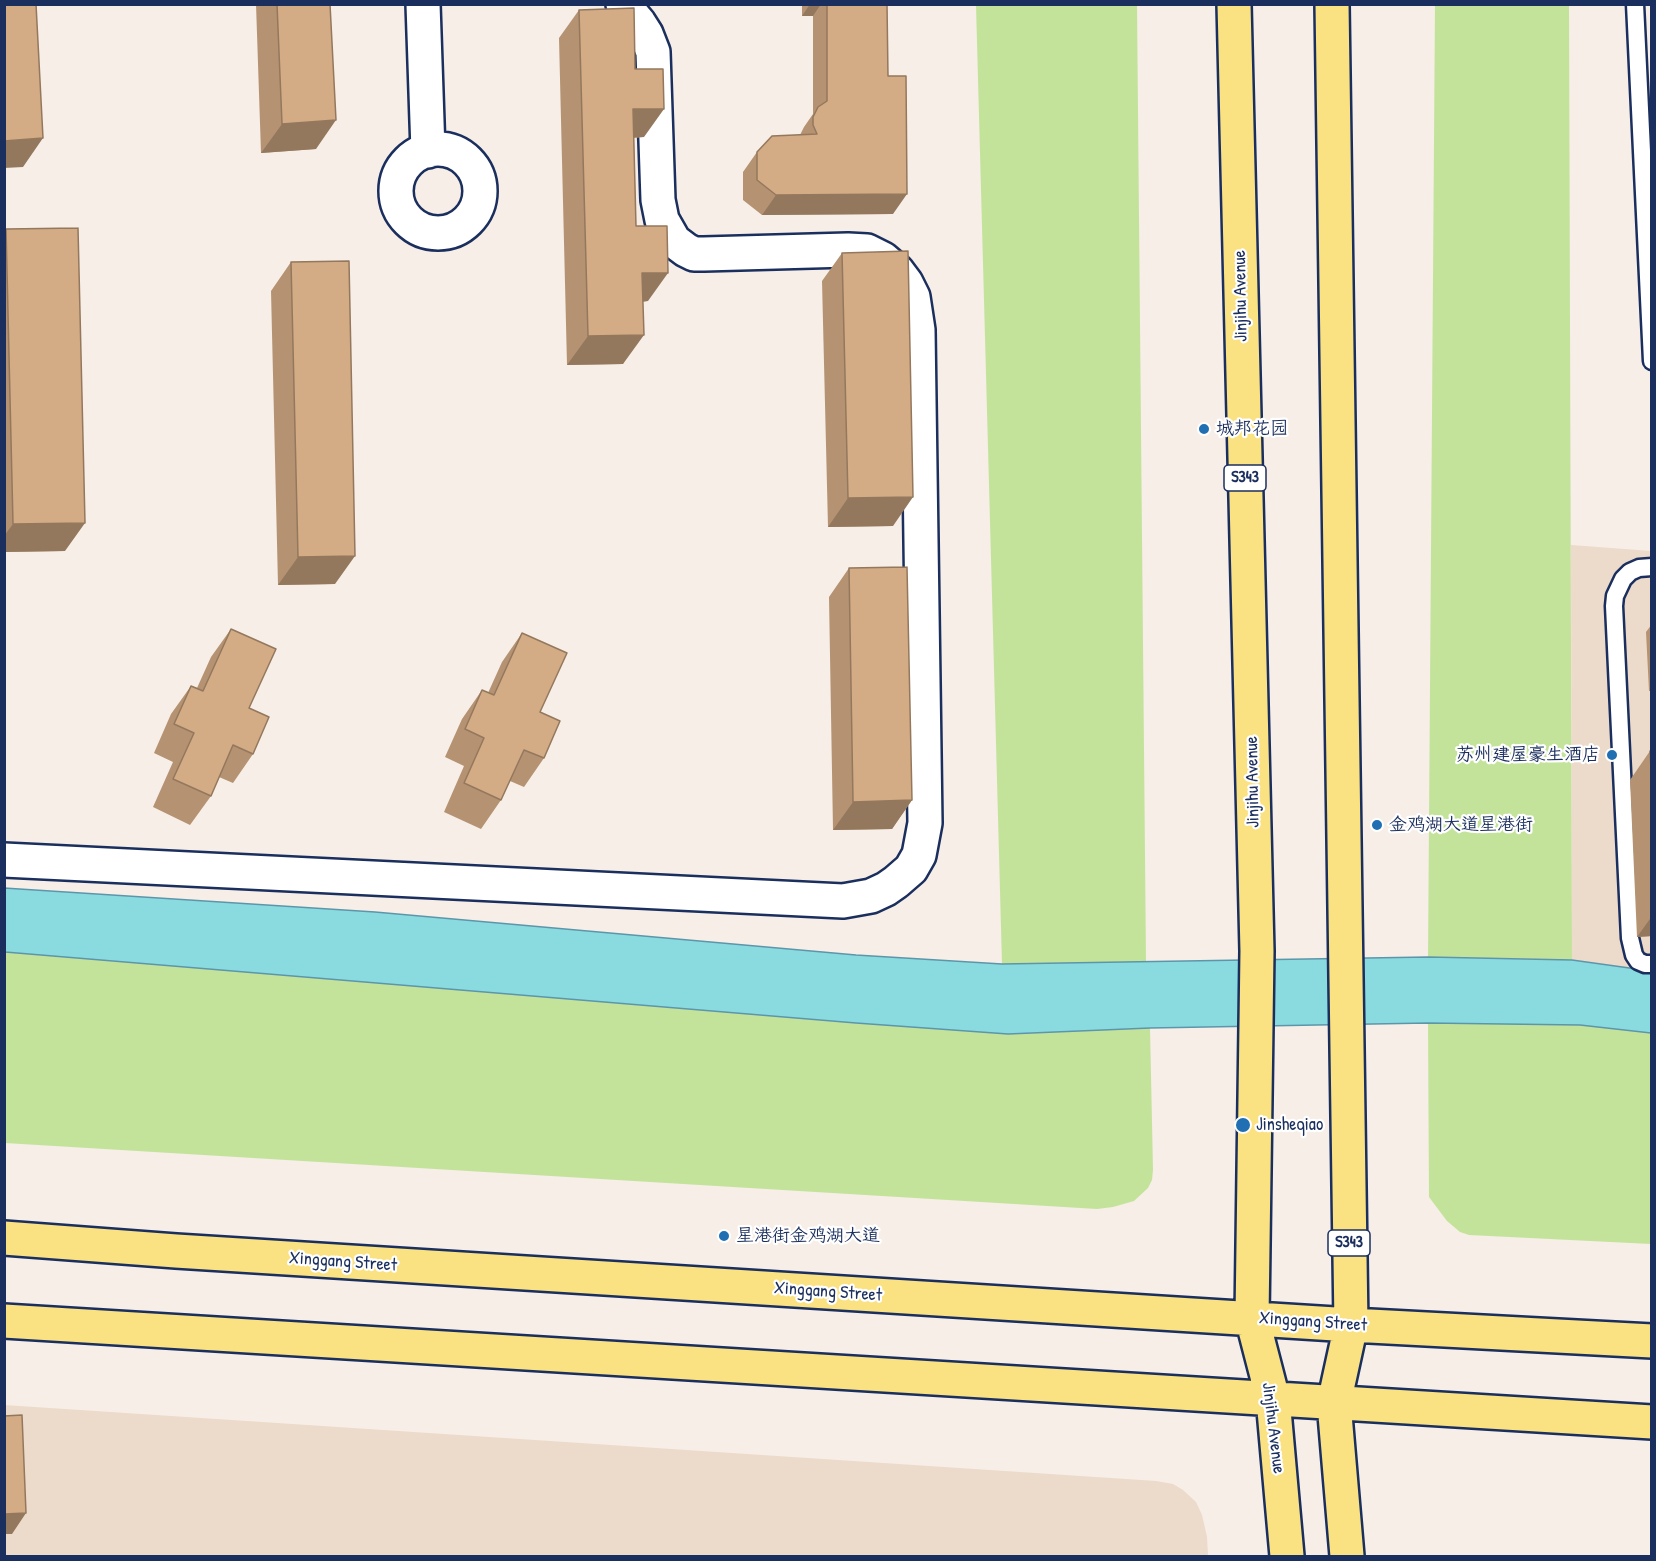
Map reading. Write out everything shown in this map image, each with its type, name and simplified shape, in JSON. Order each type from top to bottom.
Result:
[{"type":"main road","name":"Jinjihu Avenue","points":[[1234,4],[1257,951],[1252,1318],[1273,1400],[1287,1557]]},
{"type":"main road","name":"S343","points":[[1332,4],[1351,1325],[1334,1403],[1347,1557]]},
{"type":"main road","name":"Xinggang Street","points":[[4,1238],[176,1251],[1351,1325],[1652,1341]]},
{"type":"main road","points":[[4,1321],[1652,1422]]},
{"type":"street","points":[[423,4],[428,151]]},
{"type":"street","points":[[4,860],[843,901],[886,889],[911,869],[919,855],[926,823],[918,330],[913,297],[906,282],[897,271],[883,259],[867,251],[704,255],[694,254],[674,241],[662,220],[658,200],[652,52],[646,34],[623,4]]},
{"type":"lane","points":[[1635,4],[1652,361]]},
{"type":"lane","points":[[1652,567],[1639,568],[1630,572],[1623,579],[1615,596],[1614,606],[1630,938],[1634,955],[1638,961],[1652,964]]},
{"type":"shaded area","name":"苏州建屋豪生酒店","points":[[1571,545],[1651,551],[1651,971],[1572,960]]},
{"type":"shaded area","points":[[4,1405],[1156,1481],[1173,1484],[1196,1502],[1202,1515],[1207,1537],[1208,1556],[5,1556]]},
{"type":"green space","points":[[976,5],[1137,5],[1146,962],[1002,964]]},
{"type":"green space","points":[[1435,5],[1569,5],[1572,960],[1428,957]]},
{"type":"green space","points":[[4,952],[1008,1034],[1150,1028],[1152,1180],[1148,1188],[1134,1201],[1097,1209],[5,1143]]},
{"type":"green space","points":[[1428,1023],[1580,1025],[1651,1033],[1651,1244],[1469,1235],[1460,1232],[1447,1221],[1429,1197]]},
{"type":"water","points":[[4,888],[375,912],[856,955],[1002,964],[1428,957],[1572,960],[1651,971],[1651,1033],[1580,1025],[1428,1023],[1150,1028],[1008,1034],[5,952]]},
{"type":"building","points":[[4,4],[36,4],[43,138],[4,141]]},
{"type":"building","points":[[277,4],[330,4],[336,120],[282,124]]},
{"type":"building","points":[[827,4],[887,4],[888,76],[906,76],[907,194],[776,195],[757,180],[757,152],[772,136],[817,134],[813,125],[813,117],[818,107],[827,101]]},
{"type":"building","points":[[634,8],[635,69],[663,69],[664,109],[633,109],[636,226],[667,226],[668,273],[642,273],[644,335],[588,336],[579,10]]},
{"type":"building","points":[[78,228],[85,523],[13,524],[6,229]]},
{"type":"building","points":[[908,251],[913,497],[848,498],[842,253]]},
{"type":"building","points":[[349,261],[355,556],[298,557],[291,262]]},
{"type":"building","points":[[907,567],[912,800],[853,802],[849,568]]},
{"type":"building","points":[[231,629],[276,649],[249,708],[269,717],[253,754],[233,745],[211,796],[173,779],[194,733],[174,724],[191,686],[203,691]]},
{"type":"building","points":[[522,633],[567,653],[540,712],[560,721],[544,758],[524,750],[501,800],[464,783],[484,738],[465,729],[482,690],[494,695]]},
{"type":"building","points":[[1650,751],[1652,751],[1652,787]]},
{"type":"building","points":[[22,1415],[26,1513],[4,1514],[4,1416]]},
{"type":"place","name":"城邦花园","points":[[1204,429]]},
{"type":"place","name":"苏州建屋豪生酒店","points":[[1612,755]]},
{"type":"place","name":"金鸡湖大道星港街","points":[[1377,825]]},
{"type":"place","name":"Jinsheqiao","points":[[1243,1125]]},
{"type":"place","name":"星港街金鸡湖大道","points":[[724,1236]]}]
